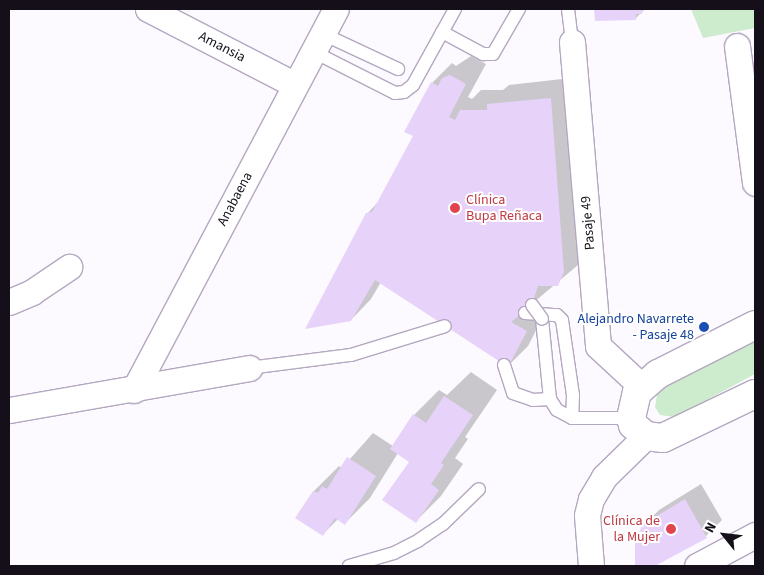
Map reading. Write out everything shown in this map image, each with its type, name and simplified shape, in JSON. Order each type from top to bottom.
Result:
[{"type":"street","name":"Amansia","points":[[148,9],[295,85]]},
{"type":"street","name":"Anabaena","points":[[134,390],[336,9]]},
{"type":"street","name":"Pasaje 49","points":[[572,42],[598,346],[641,386]]},
{"type":"street","points":[[737,46],[750,105],[755,183]]},
{"type":"street","points":[[9,302],[32,292],[69,267]]},
{"type":"street","points":[[591,566],[587,515],[591,499],[639,427],[634,399],[641,386],[658,374],[755,325]]},
{"type":"street","points":[[9,410],[134,390],[249,368]]},
{"type":"street","points":[[639,427],[663,438],[755,394]]},
{"type":"street","points":[[697,566],[755,536]]},
{"type":"lane","points":[[319,43],[394,93],[404,92],[413,85],[455,9]]},
{"type":"lane","points":[[442,32],[483,54],[493,54],[519,9]]},
{"type":"lane","points":[[568,9],[572,42]]},
{"type":"lane","points":[[319,43],[398,70]]},
{"type":"lane","points":[[572,418],[573,395],[562,320],[557,314],[529,309],[542,320],[550,399],[557,410],[572,418],[639,427]]},
{"type":"lane","points":[[249,368],[351,355],[444,326]]},
{"type":"lane","points":[[504,365],[513,392],[533,400],[550,399]]},
{"type":"lane","points":[[349,566],[394,553],[419,540],[443,524],[479,488]]},
{"type":"green space","points":[[691,9],[755,9],[755,28],[703,38]]},
{"type":"green space","points":[[755,338],[755,374],[675,417],[660,415],[655,407],[658,389]]},
{"type":"building","points":[[594,9],[642,9],[642,14],[636,14],[636,20],[595,21]]},
{"type":"building","points":[[450,75],[466,84],[449,117],[455,120],[460,110],[487,110],[487,104],[551,98],[564,272],[558,286],[538,286],[532,305],[511,322],[527,331],[508,367],[375,280],[351,321],[305,329],[366,213],[372,212],[413,136],[404,132],[431,82],[438,86],[442,78]]},
{"type":"building","points":[[444,396],[473,415],[441,463],[444,465],[431,484],[439,490],[416,523],[382,500],[409,462],[390,449],[413,414],[426,423]]},
{"type":"building","points":[[347,457],[376,476],[345,525],[335,518],[323,536],[295,518],[313,491],[318,493],[322,486],[327,489]]},
{"type":"building","name":"Clínica de la Mujer","points":[[685,499],[707,538],[655,566],[635,566],[635,543],[642,525]]},
{"type":"place","name":"Clínica Bupa Reñaca","points":[[455,208]]},
{"type":"place","name":"Alejandro Navarrete - Pasaje 48","points":[[704,327]]},
{"type":"place","name":"Clínica de la Mujer","points":[[671,529]]}]
